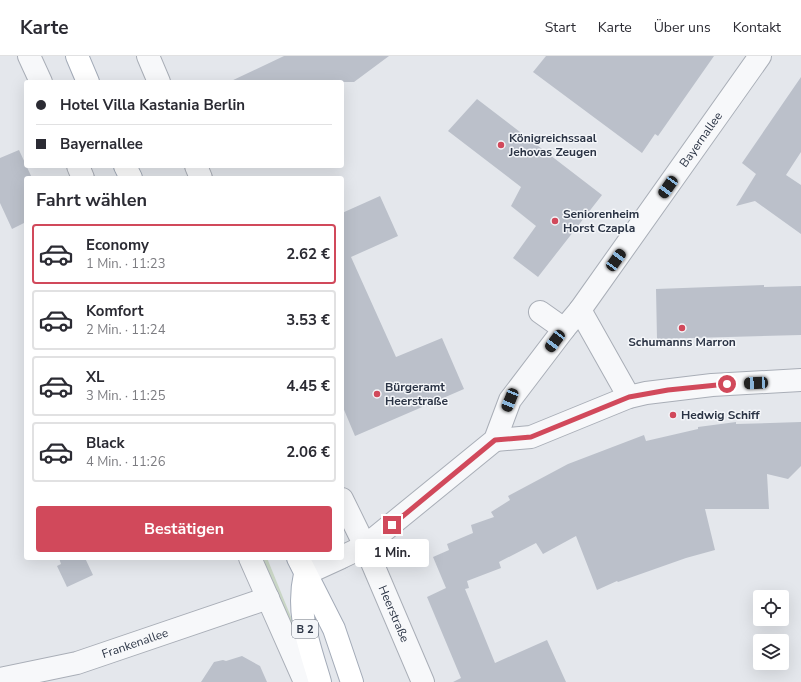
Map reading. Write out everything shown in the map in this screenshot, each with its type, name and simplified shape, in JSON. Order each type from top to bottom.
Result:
[{"type":"main road","points":[[77,56],[87,80]]},
{"type":"main road","name":"B 2","points":[[302,566],[301,609],[308,641],[320,682]]},
{"type":"main road","name":"B 2","points":[[302,566],[334,629],[352,682]]},
{"type":"street","points":[[29,56],[40,80]]},
{"type":"street","name":"Bayernallee","points":[[495,440],[510,400],[580,310],[760,56]]},
{"type":"street","points":[[152,57],[158,80]]},
{"type":"street","points":[[580,310],[629,397]]},
{"type":"street","points":[[540,312],[564,329]]},
{"type":"street","points":[[344,556],[365,546],[495,440],[531,437],[629,397],[646,393],[683,388],[801,380]]},
{"type":"street","name":"Heerstraße","points":[[344,503],[365,546],[423,682]]},
{"type":"street","points":[[251,560],[305,682]]},
{"type":"street","points":[[302,566],[331,560]]},
{"type":"street","name":"Frankenallee","points":[[0,679],[77,663],[268,598]]},
{"type":"green space","points":[[260,560],[268,560],[302,644],[304,655]]},
{"type":"building","points":[[284,56],[389,56],[354,82],[344,82],[344,80],[233,80]]},
{"type":"building","points":[[546,56],[714,56],[658,136],[655,134],[642,153],[533,72]]},
{"type":"building","points":[[801,77],[801,152],[786,175],[801,185],[801,234],[755,201],[736,206],[756,174],[742,163]]},
{"type":"building","points":[[477,99],[602,195],[538,277],[513,258],[536,226],[511,206],[521,187],[448,131]]},
{"type":"building","points":[[19,150],[24,161],[24,168],[27,168],[31,176],[24,176],[24,223],[12,229],[0,203],[0,158]]},
{"type":"building","points":[[380,196],[398,236],[351,257],[396,357],[442,338],[464,389],[355,436],[344,410],[344,212]]},
{"type":"building","points":[[764,285],[764,287],[801,286],[801,335],[657,339],[656,289]]},
{"type":"building","points":[[736,422],[736,424],[801,422],[801,466],[788,479],[767,474],[769,509],[705,509],[715,550],[686,558],[618,582],[617,581],[597,590],[576,536],[543,554],[536,543],[499,562],[501,568],[467,581],[469,588],[465,589],[495,663],[547,640],[566,682],[453,682],[461,678],[427,597],[446,588],[433,557],[449,550],[447,544],[473,533],[471,525],[494,517],[491,512],[510,500],[508,496],[568,464],[644,435],[646,441],[698,429],[698,427]]},
{"type":"building","points":[[60,560],[86,560],[93,575],[67,587],[57,566],[61,564]]},
{"type":"building","points":[[242,656],[260,666],[267,682],[201,682],[214,662],[223,660],[226,661]]},
{"type":"place","name":"Königreichssaal Jehovas Zeugen","points":[[501,145]]},
{"type":"place","name":"Seniorenheim Horst Czapla","points":[[555,221]]},
{"type":"place","name":"Schumanns Marron","points":[[682,328]]},
{"type":"place","name":"Bürgeramt Heerstraße","points":[[377,394]]},
{"type":"place","name":"Hedwig Schiff","points":[[673,415]]},
{"type":"route","points":[[392,525],[495,440],[531,437],[629,397],[668,390],[727,384]]}]
